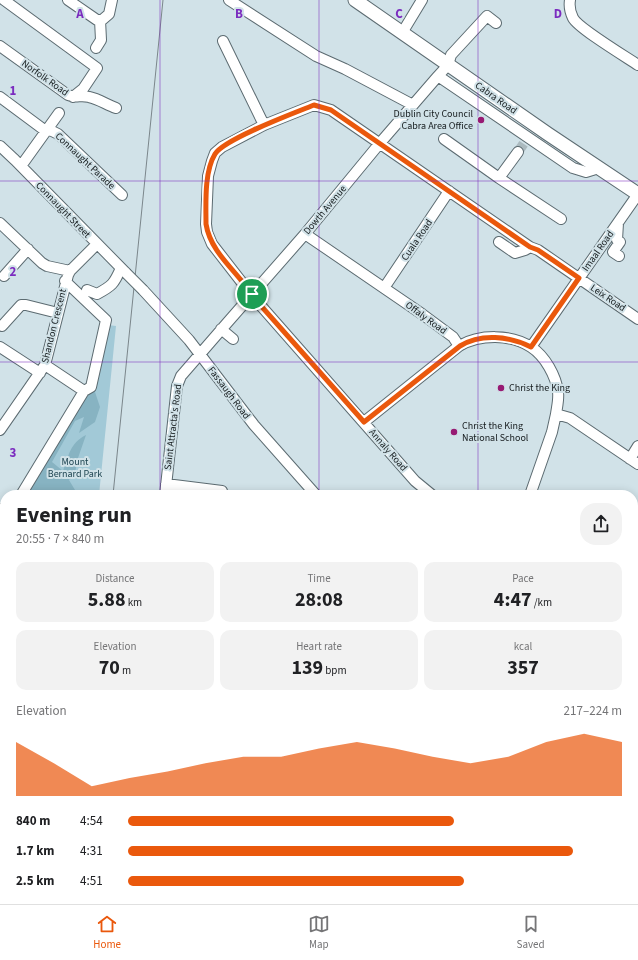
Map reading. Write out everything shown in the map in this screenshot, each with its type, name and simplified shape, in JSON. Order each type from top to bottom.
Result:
[{"type":"main road","name":"Cabra Road","points":[[355,0],[638,194]]},
{"type":"street","points":[[4,0],[97,68],[83,89],[73,98]]},
{"type":"street","points":[[68,0],[97,20],[105,19],[109,14],[112,0]]},
{"type":"street","points":[[229,0],[316,56],[345,68],[413,105]]},
{"type":"street","points":[[402,33],[422,0]]},
{"type":"street","points":[[570,0],[569,6],[573,19],[584,29],[638,65]]},
{"type":"street","name":"Dowth Avenue","points":[[200,354],[305,234],[380,143],[448,65],[451,55],[487,16],[496,23]]},
{"type":"street","points":[[96,48],[101,40],[100,20]]},
{"type":"street","points":[[223,41],[264,125]]},
{"type":"street","name":"Norfolk Road","points":[[0,46],[73,98],[79,96],[89,97],[116,108]]},
{"type":"street","points":[[438,76],[526,140],[573,168],[586,172],[599,168]]},
{"type":"street","points":[[0,97],[43,129],[47,130]]},
{"type":"street","name":"Leix Road","points":[[264,125],[314,105],[331,110],[530,247],[538,250],[638,319]]},
{"type":"street","name":"Connaught Parade","points":[[21,166],[59,114]]},
{"type":"street","name":"Annaly Road","points":[[264,125],[222,147],[215,154],[208,176],[206,211],[207,232],[212,244],[252,294],[415,481],[425,490]]},
{"type":"street","name":"Connaught Parade","points":[[47,130],[58,134],[122,195]]},
{"type":"street","points":[[444,139],[561,219]]},
{"type":"street","name":"Connaught Street","points":[[0,146],[143,290]]},
{"type":"street","points":[[499,178],[518,152]]},
{"type":"street","name":"Cuala Road","points":[[384,288],[449,191]]},
{"type":"street","name":"Imaal Road","points":[[531,347],[638,194]]},
{"type":"street","points":[[0,223],[42,263],[47,266],[70,271]]},
{"type":"street","points":[[618,223],[617,240],[620,242],[613,252],[619,256]]},
{"type":"street","name":"Offaly Road","points":[[305,234],[453,337],[460,346]]},
{"type":"street","points":[[499,242],[515,253],[530,247]]},
{"type":"street","name":"Shandon Crescent","points":[[0,430],[43,369],[66,281],[70,271],[97,244]]},
{"type":"street","points":[[4,276],[28,249]]},
{"type":"street","points":[[87,290],[97,294],[115,283],[124,271]]},
{"type":"street","points":[[24,490],[84,391],[91,387],[106,320],[66,281]]},
{"type":"street","name":"Fassaugh Road","points":[[143,290],[200,354],[254,425],[312,490]]},
{"type":"street","points":[[2,326],[22,305],[58,312]]},
{"type":"street","points":[[222,328],[233,339]]},
{"type":"street","points":[[364,422],[460,346],[476,339],[490,338],[513,340],[531,347],[541,357],[550,370],[555,380],[558,393],[556,414],[552,432],[532,490]]},
{"type":"street","points":[[0,348],[84,391]]},
{"type":"street","name":"Saint Attracta's Road","points":[[165,490],[178,382],[200,354]]},
{"type":"street","points":[[556,414],[570,418],[634,462],[638,446]]},
{"type":"street","name":"Saint Attracta's Road","points":[[166,484],[214,490]]},
{"type":"green space","name":"Mount Bernard Park","points":[[108,325],[116,326],[100,490],[30,490],[88,392]]},
{"type":"green space","points":[[94,389],[100,407],[95,422],[79,433],[84,417],[75,421],[52,462],[63,471],[73,446],[86,435],[78,458],[75,473],[69,480],[75,490],[30,490],[88,392]]},
{"type":"tunnel","points":[[518,152],[524,143]]},
{"type":"tram line","points":[[114,490],[163,0]]},
{"type":"place","name":"Dublin City Council Cabra Area Office","points":[[481,120]]},
{"type":"place","name":"Christ the King","points":[[501,388]]},
{"type":"place","name":"Christ the King National School","points":[[454,432]]},
{"type":"route","points":[[314,105],[331,110],[347,120],[530,247],[538,250],[579,278],[531,347],[513,340],[501,338],[476,339],[466,342],[364,422],[252,294],[212,244],[207,232],[206,204],[208,176],[212,162],[215,154],[222,147],[264,125],[314,105]]}]
